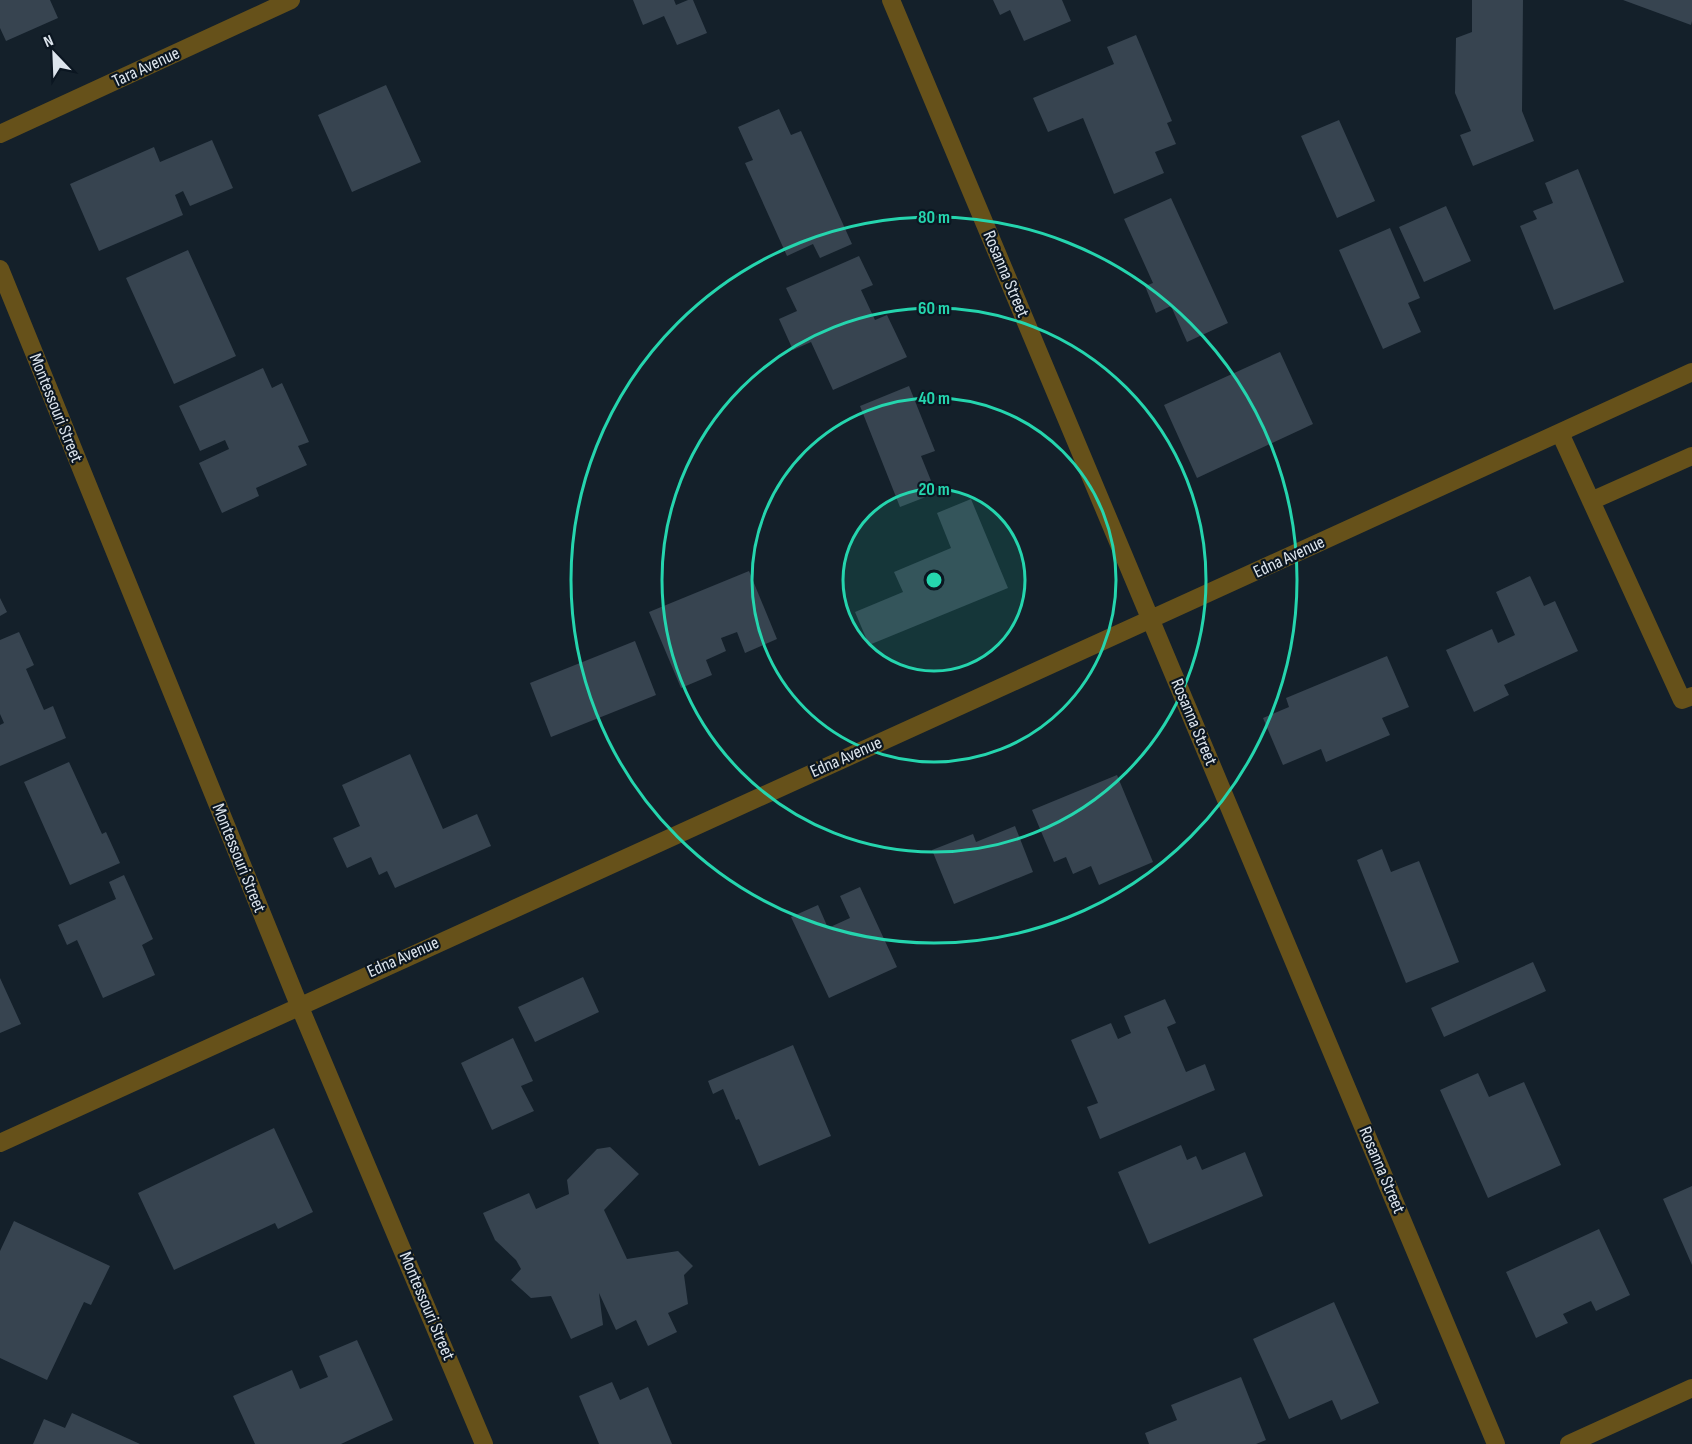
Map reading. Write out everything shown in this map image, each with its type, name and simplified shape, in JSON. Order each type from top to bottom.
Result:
[{"type":"street","name":"Tara Avenue","points":[[0,134],[291,0]]},
{"type":"street","name":"Rosanna Street","points":[[891,0],[1496,1444]]},
{"type":"street","name":"Montessouri Street","points":[[0,269],[299,1005],[484,1444]]},
{"type":"street","name":"Edna Avenue","points":[[0,1143],[1692,372]]},
{"type":"street","points":[[1560,433],[1682,700],[1692,696]]},
{"type":"street","points":[[1591,501],[1692,456]]},
{"type":"street","points":[[1569,1444],[1692,1388]]},
{"type":"building","points":[[0,0],[50,0],[58,18],[6,41],[0,28]]},
{"type":"building","points":[[633,0],[674,0],[676,5],[693,0],[707,33],[677,45],[664,16],[643,25]]},
{"type":"building","points":[[993,0],[1062,0],[1071,21],[1024,41],[1010,10],[1000,15]]},
{"type":"building","points":[[1472,0],[1523,0],[1522,111],[1534,141],[1473,166],[1460,135],[1471,131],[1455,93],[1456,38],[1472,32]]},
{"type":"building","points":[[1623,0],[1692,0],[1691,25]]},
{"type":"building","points":[[1136,35],[1172,121],[1167,123],[1176,144],[1155,152],[1164,173],[1114,194],[1083,118],[1048,132],[1033,98],[1114,64],[1107,47]]},
{"type":"building","points":[[386,85],[421,162],[352,192],[318,115]]},
{"type":"building","points":[[779,109],[791,135],[801,131],[852,244],[820,258],[813,244],[787,256],[745,163],[753,160],[738,127]]},
{"type":"building","points":[[1339,120],[1375,201],[1337,218],[1301,136]]},
{"type":"building","points":[[212,140],[233,188],[190,206],[183,191],[175,195],[183,215],[99,251],[70,184],[154,147],[160,162]]},
{"type":"building","points":[[1578,169],[1624,282],[1554,310],[1520,226],[1537,219],[1533,211],[1553,203],[1545,183]]},
{"type":"building","points":[[1171,198],[1228,323],[1187,342],[1171,306],[1156,313],[1145,286],[1153,283],[1124,219]]},
{"type":"building","points":[[1446,206],[1471,261],[1424,282],[1399,227]]},
{"type":"building","points":[[1390,228],[1420,298],[1408,303],[1421,332],[1383,349],[1339,250]]},
{"type":"building","points":[[188,250],[236,356],[174,384],[126,278]]},
{"type":"building","points":[[859,256],[873,285],[861,290],[875,320],[887,315],[907,357],[833,390],[811,342],[793,350],[779,319],[797,311],[786,288]]},
{"type":"building","points":[[1280,352],[1313,424],[1197,478],[1164,405]]},
{"type":"building","points":[[263,368],[272,388],[282,383],[309,442],[298,446],[307,465],[256,488],[259,496],[222,513],[199,463],[229,449],[225,440],[200,451],[179,406]]},
{"type":"building","points":[[909,386],[935,451],[921,456],[936,493],[900,507],[860,406]]},
{"type":"building","points":[[971,499],[1008,588],[869,645],[855,612],[903,592],[894,572],[951,548],[937,513]]},
{"type":"building","points":[[749,571],[777,639],[745,653],[737,632],[721,638],[726,651],[706,660],[712,675],[681,688],[649,612]]},
{"type":"building","points":[[1530,576],[1544,606],[1555,601],[1578,651],[1504,685],[1509,695],[1474,712],[1446,650],[1492,629],[1498,643],[1515,635],[1496,592]]},
{"type":"building","points":[[0,598],[7,612],[0,616]]},
{"type":"building","points":[[19,632],[34,665],[26,669],[44,710],[53,706],[66,738],[0,766],[0,725],[4,723],[0,714],[0,640]]},
{"type":"building","points":[[635,641],[656,695],[551,737],[530,683]]},
{"type":"building","points":[[1387,656],[1409,707],[1382,718],[1390,735],[1326,762],[1321,749],[1283,765],[1263,718],[1289,707],[1286,698]]},
{"type":"building","points":[[410,754],[443,829],[477,814],[491,846],[395,888],[387,871],[379,875],[371,857],[347,868],[333,838],[360,826],[342,785]]},
{"type":"building","points":[[69,762],[102,834],[106,832],[120,863],[70,885],[24,782]]},
{"type":"building","points":[[1117,775],[1153,862],[1099,885],[1091,866],[1073,874],[1066,857],[1054,862],[1032,810]]},
{"type":"building","points":[[1015,826],[1033,872],[954,904],[932,850],[973,834],[976,842]]},
{"type":"building","points":[[1382,849],[1391,872],[1419,861],[1459,962],[1406,983],[1357,860]]},
{"type":"building","points":[[124,875],[153,939],[142,945],[155,975],[103,998],[77,940],[67,945],[58,925],[116,899],[109,882]]},
{"type":"building","points":[[860,887],[897,967],[829,998],[791,917],[818,905],[828,928],[850,918],[840,896]]},
{"type":"building","points":[[1533,962],[1546,991],[1444,1037],[1431,1008]]},
{"type":"building","points":[[583,977],[599,1012],[535,1042],[518,1007]]},
{"type":"building","points":[[0,978],[21,1024],[0,1033]]},
{"type":"building","points":[[1165,999],[1176,1023],[1167,1027],[1186,1072],[1205,1064],[1215,1090],[1100,1139],[1087,1107],[1098,1103],[1071,1040],[1111,1023],[1118,1039],[1131,1033],[1124,1016]]},
{"type":"building","points":[[513,1038],[533,1081],[521,1086],[534,1111],[492,1130],[461,1063]]},
{"type":"building","points":[[793,1045],[831,1136],[759,1166],[723,1089],[713,1094],[708,1081]]},
{"type":"building","points":[[1478,1073],[1489,1097],[1524,1082],[1561,1165],[1488,1198],[1440,1090]]},
{"type":"building","points":[[274,1128],[313,1212],[278,1229],[275,1223],[174,1270],[138,1193]]},
{"type":"building","points":[[1181,1145],[1187,1160],[1196,1156],[1202,1170],[1245,1152],[1263,1196],[1149,1244],[1118,1172]]},
{"type":"building","points":[[610,1147],[639,1174],[604,1210],[627,1259],[678,1251],[693,1266],[684,1275],[688,1304],[668,1313],[677,1332],[648,1346],[636,1320],[616,1330],[599,1293],[603,1325],[571,1339],[551,1296],[531,1298],[511,1280],[521,1269],[516,1260],[495,1240],[483,1213],[529,1193],[536,1209],[569,1194],[567,1180],[597,1149]]},
{"type":"building","points":[[1692,1186],[1692,1265],[1663,1199]]},
{"type":"building","points":[[14,1221],[110,1266],[91,1305],[84,1302],[47,1380],[0,1358],[0,1251]]},
{"type":"building","points":[[1599,1229],[1630,1295],[1596,1311],[1591,1301],[1563,1314],[1568,1323],[1536,1338],[1506,1272]]},
{"type":"building","points":[[1334,1302],[1379,1403],[1341,1420],[1332,1400],[1289,1419],[1253,1339]]},
{"type":"building","points":[[357,1340],[393,1420],[341,1444],[255,1444],[233,1396],[292,1370],[300,1389],[328,1377],[319,1356]]},
{"type":"building","points":[[1241,1377],[1266,1440],[1256,1444],[1149,1444],[1145,1433],[1177,1420],[1171,1405]]},
{"type":"building","points":[[612,1382],[620,1400],[648,1387],[672,1444],[599,1444],[579,1396]]},
{"type":"building","points":[[72,1413],[140,1444],[33,1444],[44,1419],[65,1428]]}]
